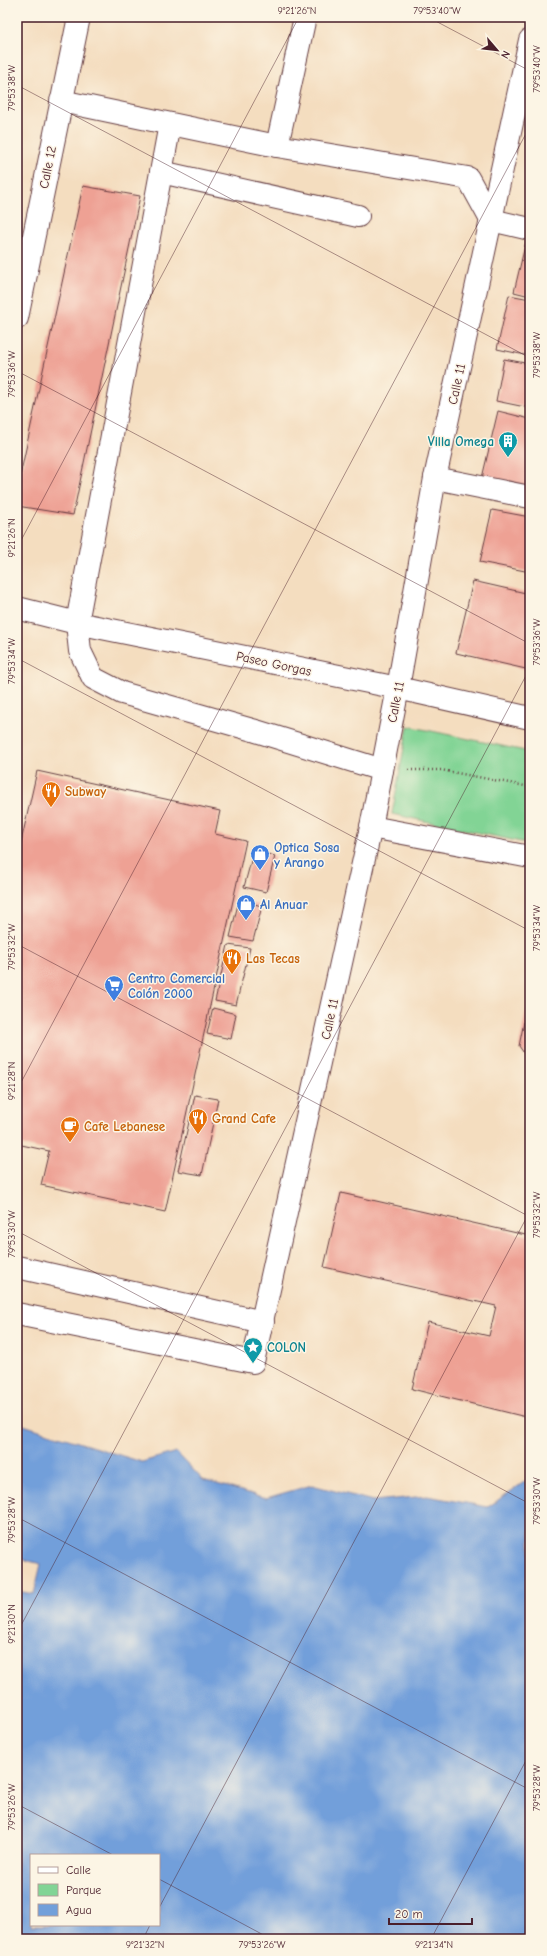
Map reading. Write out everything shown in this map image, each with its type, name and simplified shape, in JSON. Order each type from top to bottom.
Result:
[{"type":"street","name":"Calle 12","points":[[17,318],[79,17]]},
{"type":"street","points":[[277,146],[305,17]]},
{"type":"street","name":"Calle 11","points":[[17,1314],[253,1362],[371,827],[398,688],[435,478],[530,40]]},
{"type":"street","points":[[61,101],[277,146],[468,178],[491,220],[530,229]]},
{"type":"street","points":[[170,124],[77,623],[80,651],[93,678],[122,693],[382,770]]},
{"type":"street","points":[[161,172],[358,216]]},
{"type":"street","points":[[435,478],[530,497]]},
{"type":"street","name":"Paseo Gorgas","points":[[17,608],[77,623],[398,688],[530,718]]},
{"type":"street","points":[[371,827],[530,857]]},
{"type":"street","points":[[17,1267],[262,1322]]},
{"type":"path","points":[[382,770],[441,770],[530,787]]},
{"type":"green space","points":[[408,726],[530,752],[530,844],[392,814]]},
{"type":"water","points":[[17,1423],[142,1462],[176,1452],[203,1480],[266,1498],[312,1485],[373,1501],[427,1496],[488,1507],[530,1478],[530,1939],[17,1939],[17,1591],[34,1594],[41,1564],[17,1558]]},
{"type":"building","points":[[83,186],[140,196],[73,515],[17,506],[17,490]]},
{"type":"building","points":[[527,237],[530,237],[530,296],[514,292]]},
{"type":"building","points":[[509,295],[530,299],[530,356],[497,349]]},
{"type":"building","points":[[504,359],[530,364],[530,408],[496,401]]},
{"type":"building","name":"Villa Omega","points":[[498,411],[530,419],[530,490],[482,478]]},
{"type":"building","points":[[492,510],[530,517],[530,572],[480,562]]},
{"type":"building","points":[[473,581],[530,594],[530,670],[456,653]]},
{"type":"building","name":"Centro Comercial Colón 2000","points":[[37,771],[220,811],[215,834],[246,841],[165,1212],[41,1185],[49,1151],[17,1144],[17,860]]},
{"type":"building","name":"Optica Sosa y Arango","points":[[254,850],[275,856],[266,892],[244,887]]},
{"type":"building","name":"Al Anuar","points":[[239,900],[262,906],[253,941],[230,937]]},
{"type":"building","name":"Las Tecas","points":[[228,945],[250,948],[236,1005],[215,1001]]},
{"type":"building","points":[[529,998],[530,999],[530,1062],[519,1046]]},
{"type":"building","points":[[213,1008],[236,1014],[231,1039],[207,1034]]},
{"type":"building","name":"Grand Cafe","points":[[195,1095],[218,1099],[202,1175],[178,1171]]},
{"type":"building","points":[[341,1193],[530,1236],[530,1418],[412,1389],[428,1322],[489,1336],[496,1306],[324,1267]]},
{"type":"place","name":"Villa Omega","points":[[508,458]]},
{"type":"place","name":"Subway","points":[[51,808]]},
{"type":"place","name":"Optica Sosa y Arango","points":[[260,871]]},
{"type":"place","name":"Al Anuar","points":[[246,921]]},
{"type":"place","name":"Las Tecas","points":[[232,975]]},
{"type":"place","name":"Centro Comercial Colón 2000","points":[[114,1002]]},
{"type":"place","name":"Grand Cafe","points":[[198,1135]]},
{"type":"place","name":"Cafe Lebanese","points":[[70,1143]]},
{"type":"place","name":"COLON","points":[[253,1364]]}]
